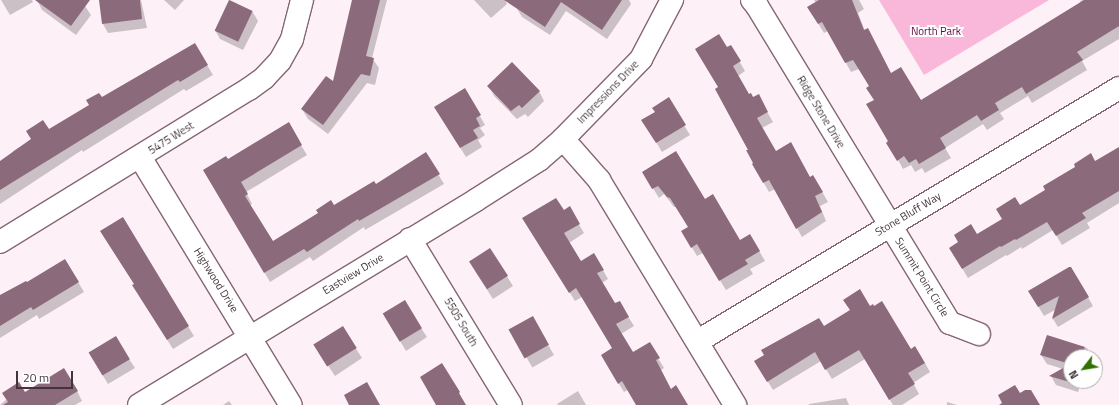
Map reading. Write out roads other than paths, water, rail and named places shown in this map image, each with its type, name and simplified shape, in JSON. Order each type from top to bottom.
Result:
[{"type":"street","name":"5475 West","points":[[0,242],[140,157],[249,89],[264,78],[280,61],[292,39],[302,0]]},
{"type":"street","name":"Impressions Drive","points":[[564,139],[641,59],[672,0]]},
{"type":"street","name":"Ridge Stone Drive","points":[[752,0],[890,225]]},
{"type":"street","name":"Stone Bluff Way","points":[[698,341],[1119,88]]},
{"type":"street","name":"Eastview Drive","points":[[139,405],[532,164],[564,139]]},
{"type":"street","points":[[564,139],[599,180],[698,341],[735,405]]},
{"type":"street","name":"Highwood Drive","points":[[140,157],[291,405]]},
{"type":"street","name":"Summit Point Circle","points":[[890,225],[950,323],[980,334]]},
{"type":"street","name":"5505 South","points":[[410,239],[511,405]]},
{"type":"park label","name":"North Park","points":[[936,31]]}]
